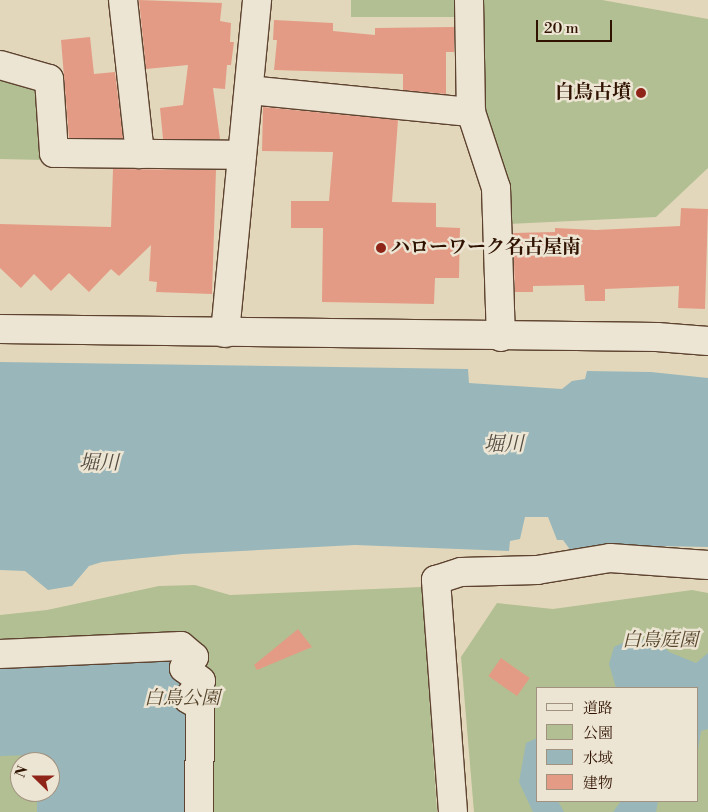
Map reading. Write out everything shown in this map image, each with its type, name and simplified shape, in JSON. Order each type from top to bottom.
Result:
[{"type":"street","points":[[123,0],[140,154]]},
{"type":"street","points":[[225,333],[257,0]]},
{"type":"street","points":[[469,0],[471,112],[496,188],[501,337]]},
{"type":"street","points":[[0,65],[49,79],[54,153],[242,155]]},
{"type":"street","points":[[249,90],[471,112]]},
{"type":"street","points":[[0,329],[501,337],[657,337],[708,341]]},
{"type":"street","points":[[453,812],[436,580],[461,572],[537,570],[610,558],[708,565]]},
{"type":"street","points":[[0,654],[181,646],[194,657],[184,668],[201,681],[188,699],[200,706],[199,812]]},
{"type":"green space","points":[[351,0],[461,0],[461,17],[351,17]]},
{"type":"green space","points":[[476,0],[602,0],[708,19],[708,168],[656,217],[506,224],[478,112]]},
{"type":"green space","points":[[0,75],[36,84],[45,160],[0,159]]},
{"type":"green space","name":"白鳥公園","points":[[195,585],[230,595],[422,587],[437,812],[0,812],[0,615],[47,610],[159,586]]},
{"type":"green space","name":"白鳥庭園","points":[[692,590],[708,593],[708,812],[474,812],[461,657],[497,603],[553,609]]},
{"type":"water","name":"堀川","points":[[0,362],[468,369],[469,383],[562,389],[572,381],[585,379],[587,371],[651,372],[708,378],[708,547],[656,546],[571,551],[563,540],[557,540],[548,517],[525,517],[520,539],[510,541],[509,551],[355,545],[183,554],[102,562],[89,566],[72,586],[48,590],[25,571],[0,570]]},
{"type":"water","points":[[631,639],[658,640],[669,652],[696,663],[708,653],[708,729],[701,731],[698,750],[698,687],[616,687],[609,664],[614,647]]},
{"type":"water","points":[[179,651],[193,710],[192,812],[37,812],[37,802],[60,802],[60,752],[10,752],[10,756],[0,756],[0,659]]},
{"type":"water","points":[[536,738],[536,802],[559,802],[564,812],[533,812],[519,782],[526,743]]},
{"type":"water","points":[[620,802],[658,802],[656,812],[613,812]]},
{"type":"building","points":[[139,0],[222,3],[220,21],[231,23],[230,42],[234,42],[231,65],[227,65],[225,89],[213,88],[220,139],[163,139],[160,108],[183,105],[188,65],[146,69]]},
{"type":"building","points":[[274,20],[333,23],[333,31],[375,35],[375,28],[454,27],[454,52],[446,52],[446,94],[403,90],[403,74],[274,70],[277,40],[273,40]]},
{"type":"building","points":[[90,37],[94,74],[115,72],[123,138],[69,138],[61,40]]},
{"type":"building","points":[[263,107],[398,120],[392,202],[436,203],[436,227],[460,228],[459,278],[435,278],[434,304],[322,302],[323,228],[291,228],[291,201],[329,201],[333,152],[262,151]]},
{"type":"building","points":[[113,169],[216,170],[212,294],[156,292],[157,282],[149,281],[151,245],[119,276],[111,269],[89,292],[69,273],[51,291],[34,274],[21,288],[0,268],[0,224],[111,227]]},
{"type":"building","points":[[681,208],[708,209],[705,309],[678,308],[679,286],[605,289],[605,301],[585,301],[584,285],[533,286],[533,292],[515,292],[513,233],[555,232],[555,228],[596,230],[680,226]]},
{"type":"building","points":[[298,629],[312,647],[257,670],[254,665]]},
{"type":"building","points":[[501,658],[530,678],[517,696],[488,676]]},
{"type":"place","name":"白鳥古墳","points":[[641,93]]},
{"type":"place","name":"ハローワーク名古屋南","points":[[381,248]]}]
